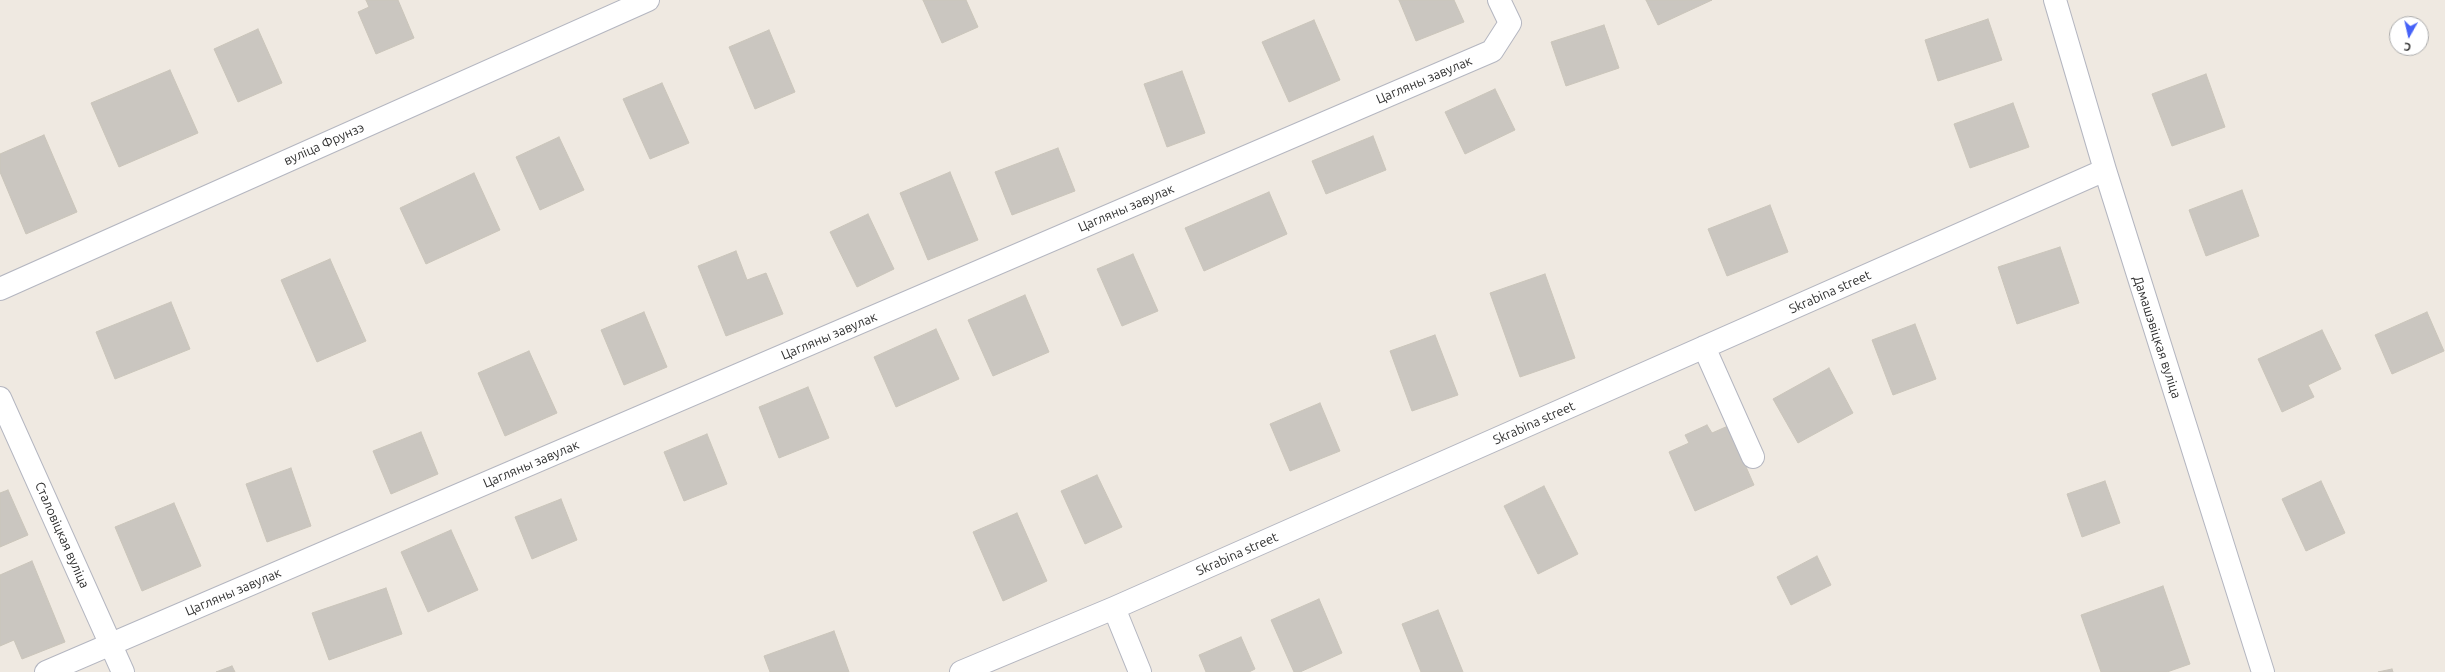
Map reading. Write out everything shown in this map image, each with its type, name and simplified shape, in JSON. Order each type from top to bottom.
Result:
[{"type":"street","name":"вуліца Фрунзэ","points":[[0,289],[648,0]]},
{"type":"street","name":"Цагляны завулак","points":[[111,644],[1492,51],[1510,23],[1499,0]]},
{"type":"street","name":"Дамашэвіцкая вуліца","points":[[2055,0],[2105,170],[2263,672]]},
{"type":"street","name":"Skrabina street","points":[[961,672],[1114,608],[2105,170]]},
{"type":"street","points":[[1704,347],[1753,457]]},
{"type":"street","name":"Сталовіцкая вуліца","points":[[0,398],[123,672]]},
{"type":"street","points":[[1114,608],[1140,672]]},
{"type":"street","points":[[46,672],[111,644]]},
{"type":"building","points":[[366,0],[398,0],[414,38],[376,54],[358,12],[369,7]]},
{"type":"building","points":[[923,0],[966,0],[978,27],[942,43]]},
{"type":"building","points":[[1399,0],[1454,0],[1464,22],[1416,41]]},
{"type":"building","points":[[1646,0],[1712,0],[1658,25]]},
{"type":"building","points":[[1988,19],[2002,60],[1938,81],[1925,40]]},
{"type":"building","points":[[1314,20],[1340,80],[1289,102],[1262,42]]},
{"type":"building","points":[[1604,25],[1619,68],[1566,86],[1551,42]]},
{"type":"building","points":[[258,29],[282,83],[238,102],[214,49]]},
{"type":"building","points":[[769,30],[795,92],[755,109],[729,47]]},
{"type":"building","points":[[170,70],[198,133],[119,167],[91,103]]},
{"type":"building","points":[[1182,71],[1205,133],[1167,147],[1144,84]]},
{"type":"building","points":[[2206,74],[2225,127],[2172,146],[2152,94]]},
{"type":"building","points":[[662,83],[689,143],[650,159],[623,99]]},
{"type":"building","points":[[1495,89],[1515,130],[1465,154],[1445,112]]},
{"type":"building","points":[[2013,103],[2029,147],[1970,168],[1954,124]]},
{"type":"building","points":[[44,135],[77,212],[26,234],[0,172],[0,154]]},
{"type":"building","points":[[1373,136],[1386,170],[1326,194],[1312,161]]},
{"type":"building","points":[[559,137],[584,190],[540,210],[516,157]]},
{"type":"building","points":[[1058,148],[1075,191],[1012,215],[995,172]]},
{"type":"building","points":[[950,172],[978,240],[928,260],[900,193]]},
{"type":"building","points":[[474,173],[500,230],[426,264],[400,208]]},
{"type":"building","points":[[2242,190],[2259,236],[2206,256],[2189,210]]},
{"type":"building","points":[[1269,192],[1287,234],[1204,271],[1185,228]]},
{"type":"building","points":[[1770,205],[1788,252],[1727,276],[1708,229]]},
{"type":"building","points":[[868,214],[894,269],[857,287],[830,232]]},
{"type":"building","points":[[2060,247],[2079,303],[2017,324],[1998,267]]},
{"type":"building","points":[[736,251],[747,280],[766,273],[783,314],[726,336],[698,266]]},
{"type":"building","points":[[1133,254],[1158,311],[1122,326],[1097,269]]},
{"type":"building","points":[[330,259],[366,341],[317,362],[281,280]]},
{"type":"building","points":[[1545,274],[1575,358],[1520,377],[1490,293]]},
{"type":"building","points":[[1025,295],[1049,352],[993,376],[968,320]]},
{"type":"building","points":[[171,302],[190,349],[115,379],[96,332]]},
{"type":"building","points":[[644,312],[667,367],[624,385],[601,330]]},
{"type":"building","points":[[2427,312],[2444,351],[2392,374],[2375,335]]},
{"type":"building","points":[[1915,324],[1936,379],[1893,395],[1872,340]]},
{"type":"building","points":[[936,329],[959,379],[896,407],[874,357]]},
{"type":"building","points":[[2322,330],[2341,369],[2308,385],[2314,397],[2282,412],[2258,359]]},
{"type":"building","points":[[1435,335],[1458,395],[1412,411],[1390,351]]},
{"type":"building","points":[[529,351],[557,413],[505,436],[478,373]]},
{"type":"building","points":[[1829,368],[1853,413],[1798,443],[1773,399]]},
{"type":"building","points":[[808,387],[829,438],[779,458],[759,407]]},
{"type":"building","points":[[1320,403],[1340,451],[1290,471],[1270,424]]},
{"type":"building","points":[[1707,425],[1712,433],[1728,426],[1754,485],[1695,511],[1669,452],[1689,443],[1685,435]]},
{"type":"building","points":[[421,432],[438,474],[391,494],[373,451]]},
{"type":"building","points":[[707,434],[727,484],[684,501],[664,452]]},
{"type":"building","points":[[291,468],[311,526],[267,542],[246,484]]},
{"type":"building","points":[[1097,475],[1122,527],[1085,544],[1061,491]]},
{"type":"building","points":[[2105,481],[2120,523],[2082,537],[2067,494]]},
{"type":"building","points":[[2321,481],[2345,533],[2306,551],[2282,499]]},
{"type":"building","points":[[1544,486],[1578,554],[1538,574],[1504,506]]},
{"type":"building","points":[[8,490],[28,535],[0,547],[0,493]]},
{"type":"building","points":[[561,499],[577,540],[532,559],[515,517]]},
{"type":"building","points":[[174,503],[201,566],[142,591],[115,527]]},
{"type":"building","points":[[1017,513],[1047,581],[1003,601],[973,532]]},
{"type":"building","points":[[451,530],[478,590],[428,612],[401,552]]},
{"type":"building","points":[[1817,556],[1831,585],[1791,605],[1777,577]]},
{"type":"building","points":[[32,561],[65,642],[22,659],[14,640],[0,646],[0,575]]},
{"type":"building","points":[[2163,586],[2190,664],[2167,672],[2101,672],[2081,615]]},
{"type":"building","points":[[386,588],[402,634],[329,660],[312,613]]},
{"type":"building","points":[[1319,599],[1342,653],[1300,672],[1294,672],[1271,620]]},
{"type":"building","points":[[1438,610],[1463,672],[1421,672],[1402,624]]},
{"type":"building","points":[[834,631],[849,672],[770,672],[764,656]]},
{"type":"building","points":[[1241,637],[1255,669],[1249,672],[1206,672],[1199,655]]},
{"type":"building","points":[[232,666],[235,672],[216,672]]},
{"type":"building","points":[[2392,669],[2393,672],[2378,672]]}]
